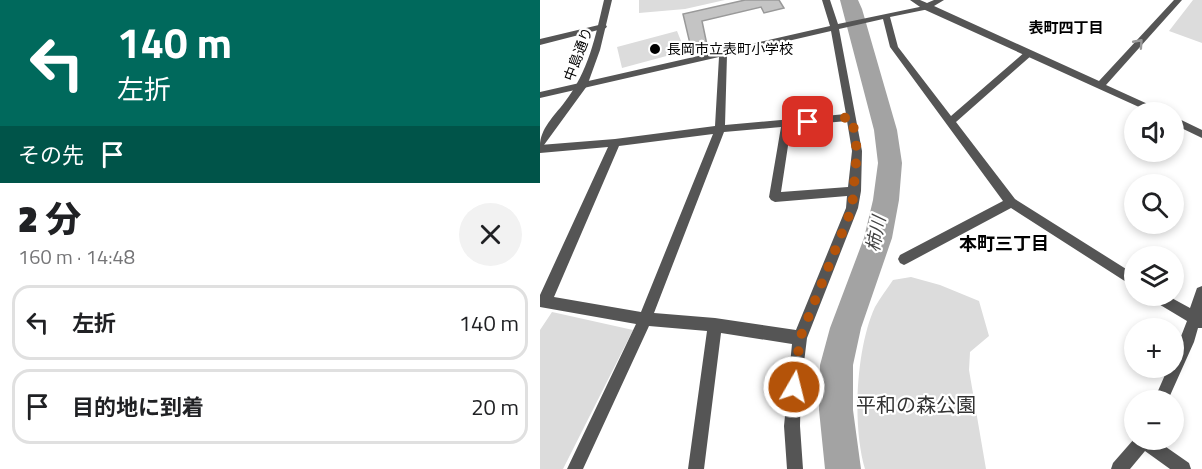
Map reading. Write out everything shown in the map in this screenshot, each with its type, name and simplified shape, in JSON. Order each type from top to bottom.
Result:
[{"type":"street","name":"中島通り","points":[[540,142],[582,86],[603,26],[608,0]]},
{"type":"street","points":[[795,469],[792,426],[800,338],[852,208],[855,191],[857,151],[852,117],[835,28],[826,0]]},
{"type":"street","points":[[914,0],[1136,102]]},
{"type":"street","points":[[540,95],[926,7],[940,0]]},
{"type":"street","points":[[1100,86],[1178,0]]},
{"type":"street","points":[[886,16],[894,47],[1011,202],[1124,275]]},
{"type":"street","points":[[540,42],[603,26]]},
{"type":"street","points":[[950,122],[1029,53]]},
{"type":"street","points":[[575,469],[645,319],[720,129],[723,54]]},
{"type":"street","points":[[540,149],[852,117]]},
{"type":"street","points":[[786,124],[776,197],[855,191]]},
{"type":"street","points":[[1184,125],[1202,134]]},
{"type":"street","points":[[615,143],[543,302],[645,319],[715,325],[800,338]]},
{"type":"street","points":[[904,259],[1011,202]]},
{"type":"street","points":[[1166,390],[1198,321],[1202,292]]},
{"type":"street","points":[[1173,306],[1198,321]]},
{"type":"street","points":[[696,469],[715,325]]},
{"type":"street","points":[[1119,469],[1135,450]]},
{"type":"street","points":[[1158,450],[1184,469]]},
{"type":"green space","points":[[639,0],[725,0],[685,9],[639,13]]},
{"type":"green space","points":[[1193,0],[1202,0],[1202,43],[1169,31]]},
{"type":"green space","points":[[677,31],[685,51],[622,68],[617,47]]},
{"type":"green space","name":"平和の森公園","points":[[911,277],[940,285],[979,301],[989,336],[970,352],[969,370],[986,469],[865,469],[858,431],[857,410],[864,344],[875,307],[893,280]]},
{"type":"green space","points":[[552,312],[633,330],[563,469],[540,469],[540,330]]},
{"type":"building","points":[[745,0],[779,0],[784,8],[764,13],[761,7],[702,21],[707,45],[691,48],[683,14]]},
{"type":"waterway","name":"柿川","points":[[843,469],[836,410],[835,380],[839,351],[878,238],[886,200],[890,163],[885,130],[856,18],[849,0]]},
{"type":"place","name":"長岡市立表町小学校","points":[[655,49]]},
{"type":"district","name":"表町四丁目","points":[[1066,28]]},
{"type":"district","name":"本町三丁目","points":[[1004,244]]},
{"type":"route","points":[[794,387],[800,338],[852,208],[855,191],[857,151],[852,117],[808,122]]}]
